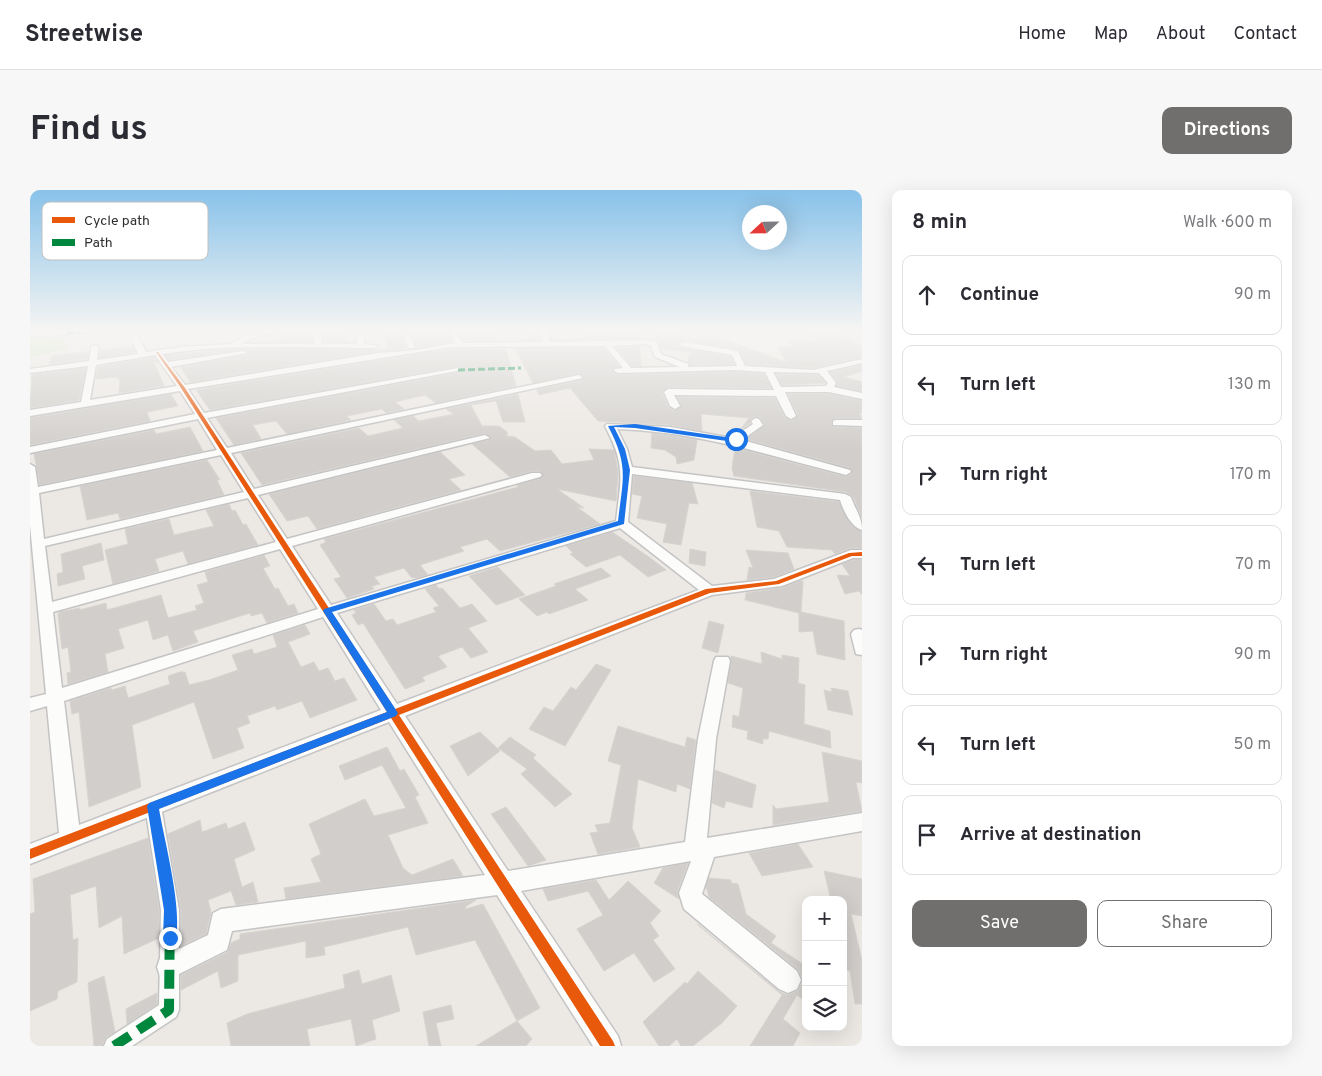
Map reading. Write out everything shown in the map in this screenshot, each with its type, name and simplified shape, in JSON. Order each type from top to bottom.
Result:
[{"type":"street","points":[[85,404],[85,390],[92,370]]},
{"type":"street","points":[[170,370],[608,1046]]},
{"type":"street","points":[[30,413],[290,370]]},
{"type":"street","points":[[30,450],[201,416],[458,370]]},
{"type":"street","points":[[618,371],[628,370]]},
{"type":"street","points":[[791,416],[768,370],[826,370]]},
{"type":"street","points":[[822,371],[832,383],[829,389]]},
{"type":"street","points":[[33,491],[223,450],[579,378]]},
{"type":"street","points":[[675,406],[668,392],[780,392],[829,389],[862,396]]},
{"type":"street","points":[[734,440],[758,424],[756,421]]},
{"type":"street","points":[[836,423],[862,423]]},
{"type":"street","points":[[622,522],[627,470],[622,449],[610,426],[669,430],[734,440],[846,472]]},
{"type":"street","points":[[38,544],[485,438]]},
{"type":"street","points":[[30,467],[70,838]]},
{"type":"street","points":[[627,470],[845,497],[849,510],[862,526]]},
{"type":"street","points":[[45,609],[536,476]]},
{"type":"street","points":[[622,522],[709,591]]},
{"type":"street","points":[[30,705],[327,611],[622,522]]},
{"type":"street","points":[[30,854],[709,591],[777,583],[851,554],[862,554]]},
{"type":"street","points":[[859,634],[862,650]]},
{"type":"street","points":[[722,661],[707,739],[701,850],[690,893],[692,901],[788,980]]},
{"type":"street","points":[[114,1046],[169,1010],[170,910],[153,806]]},
{"type":"street","points":[[169,967],[219,942],[221,922],[503,883],[862,822]]},
{"type":"building","points":[[86,370],[79,400],[30,408],[32,375],[43,373],[45,375],[46,373]]},
{"type":"building","points":[[98,370],[157,370],[164,386],[119,393],[120,379],[117,379],[118,377],[96,379]]},
{"type":"building","points":[[183,370],[263,370],[190,382]]},
{"type":"building","points":[[321,370],[436,370],[210,410],[196,390]]},
{"type":"building","points":[[463,370],[512,370],[516,386],[436,403],[425,395],[395,402],[404,409],[386,413],[382,409],[347,416],[351,420],[287,434],[276,421],[253,425],[261,439],[234,445],[216,418],[462,372]]},
{"type":"building","points":[[526,370],[612,370],[617,375],[735,372],[764,374],[771,388],[668,387],[662,393],[668,407],[674,411],[682,406],[677,397],[775,398],[784,417],[792,421],[798,415],[788,394],[829,394],[862,401],[862,413],[859,413],[862,418],[836,418],[831,421],[833,427],[862,428],[862,518],[853,496],[846,492],[734,476],[732,468],[735,448],[846,477],[853,473],[850,468],[746,439],[765,425],[760,417],[755,416],[750,419],[750,423],[741,429],[749,418],[701,414],[702,431],[670,425],[598,421],[570,388],[539,395],[537,390],[583,380],[584,376],[579,373],[533,383]]},
{"type":"building","points":[[862,370],[844,377],[862,382],[862,391],[837,386],[838,382],[830,372]]},
{"type":"building","points":[[776,374],[818,375],[826,383],[782,385]]},
{"type":"building","points":[[171,394],[178,406],[147,412],[150,421],[30,445],[30,418]]},
{"type":"building","points":[[518,394],[525,422],[503,422],[496,401],[471,405],[482,426],[499,426],[507,432],[507,436],[515,437],[535,451],[551,450],[562,464],[594,460],[589,449],[614,450],[618,472],[616,501],[557,489],[584,508],[577,507],[600,524],[500,551],[487,539],[460,547],[464,551],[420,565],[428,575],[416,578],[411,577],[404,568],[374,577],[380,584],[372,586],[374,589],[347,598],[334,579],[341,577],[320,545],[326,542],[324,539],[518,487],[517,485],[540,479],[543,474],[540,471],[532,471],[510,477],[472,444],[492,439],[485,433],[262,485],[241,453],[359,428],[368,436],[403,428],[394,420],[413,416],[419,421],[454,414],[446,409]]},
{"type":"building","points":[[190,427],[203,451],[40,485],[34,454],[154,430],[156,434]]},
{"type":"building","points":[[652,433],[697,440],[694,460],[677,464],[676,457],[665,450],[651,448]]},
{"type":"building","points":[[440,452],[465,475],[449,479],[461,490],[317,529],[308,516],[287,521],[269,494]]},
{"type":"building","points":[[207,460],[220,480],[217,480],[224,495],[120,519],[118,513],[87,520],[80,486]]},
{"type":"building","points":[[634,476],[692,483],[698,504],[689,503],[681,545],[663,542],[667,524],[637,518],[642,496],[632,494]]},
{"type":"building","points":[[750,491],[839,502],[850,523],[862,532],[862,548],[850,548],[835,554],[832,550],[787,547],[779,531],[757,527]]},
{"type":"building","points":[[229,504],[232,511],[235,510],[243,525],[246,524],[258,545],[188,564],[183,551],[155,559],[159,571],[113,584],[105,550],[128,544],[125,529],[169,519],[174,535],[214,526],[206,510]]},
{"type":"building","points":[[612,532],[666,570],[648,577],[620,555],[586,567],[570,554],[573,553],[566,546]]},
{"type":"building","points":[[101,543],[104,560],[82,566],[85,579],[58,586],[57,574],[63,572],[61,554]]},
{"type":"building","points":[[690,549],[706,552],[705,566],[689,563]]},
{"type":"building","points":[[746,550],[788,553],[794,569],[774,577],[747,580],[749,567],[753,568]]},
{"type":"building","points":[[264,555],[270,566],[263,568],[275,589],[278,588],[288,606],[294,604],[298,613],[267,623],[262,613],[251,616],[250,613],[193,631],[198,642],[173,651],[168,635],[153,640],[148,620],[118,629],[124,648],[105,654],[108,672],[68,684],[67,673],[71,672],[68,647],[62,649],[58,614],[60,612],[80,608],[80,610],[106,603],[107,610],[161,595],[168,618],[197,610],[195,606],[204,603],[197,585],[208,582],[205,572]]},
{"type":"building","points":[[853,560],[862,560],[862,595],[859,591],[845,594],[837,575],[850,576],[842,564]]},
{"type":"building","points":[[498,567],[525,595],[496,605],[469,576]]},
{"type":"building","points":[[601,568],[611,576],[575,589],[588,600],[549,614],[547,612],[537,616],[519,599],[556,586],[554,584]]},
{"type":"building","points":[[803,581],[801,612],[844,621],[845,660],[817,654],[813,631],[799,632],[799,613],[745,600],[746,593],[782,588]]},
{"type":"building","points":[[436,585],[439,589],[442,588],[460,608],[472,604],[487,621],[468,628],[488,652],[471,658],[462,647],[438,656],[447,667],[422,677],[425,681],[405,689],[363,623],[358,625],[352,615],[356,613],[354,610],[374,604],[386,621],[393,619],[397,625],[436,612],[433,608],[439,606],[425,589]]},
{"type":"building","points":[[709,621],[724,625],[718,653],[702,648]]},
{"type":"building","points":[[305,625],[310,634],[288,642],[301,667],[314,662],[319,671],[328,668],[335,681],[344,678],[357,700],[310,718],[302,701],[277,710],[275,706],[247,716],[250,723],[237,728],[244,748],[213,759],[194,702],[132,725],[141,787],[89,807],[79,712],[72,714],[70,701],[111,688],[112,690],[125,686],[128,698],[170,684],[168,676],[180,672],[185,672],[189,685],[209,680],[238,670],[232,655],[252,649],[254,654],[277,647],[273,635]]},
{"type":"building","points":[[761,652],[782,659],[782,655],[799,658],[798,683],[805,685],[804,724],[830,731],[831,748],[769,731],[768,739],[763,739],[763,744],[747,739],[748,731],[732,727],[733,715],[739,717],[743,688],[728,683],[731,656],[762,664]]},
{"type":"building","points":[[596,664],[611,670],[565,746],[529,729],[544,707],[553,711],[571,687],[576,690]]},
{"type":"building","points":[[831,688],[848,691],[853,715],[828,710],[824,690],[832,692]]},
{"type":"building","points":[[618,726],[685,747],[687,737],[696,740],[690,789],[677,784],[676,792],[638,779],[632,828],[640,847],[598,854],[590,833],[598,832],[595,825],[610,823],[621,765],[608,761]]},
{"type":"building","points":[[480,732],[500,751],[468,776],[450,746]]},
{"type":"building","points":[[510,737],[536,755],[533,758],[572,794],[555,807],[521,774],[527,769],[498,748]]},
{"type":"building","points":[[387,747],[400,771],[404,769],[419,795],[415,797],[428,823],[388,835],[403,868],[412,875],[453,859],[463,876],[286,899],[284,888],[321,882],[311,859],[321,854],[309,824],[365,799],[374,816],[406,808],[382,765],[345,780],[339,766]]},
{"type":"building","points":[[822,752],[862,761],[862,783],[856,782],[862,811],[773,825],[773,805],[776,809],[829,802]]},
{"type":"building","points":[[715,770],[756,785],[752,808],[726,801],[724,808],[712,803]]},
{"type":"building","points":[[506,807],[546,860],[528,866],[491,814]]},
{"type":"building","points":[[200,820],[202,832],[226,823],[228,829],[245,822],[255,850],[234,859],[242,887],[253,882],[258,902],[236,905],[231,891],[208,900],[211,912],[206,934],[181,946],[181,910],[168,834]]},
{"type":"building","points":[[148,838],[159,910],[159,938],[124,954],[122,916],[99,928],[96,886],[70,895],[73,940],[78,938],[77,982],[58,991],[57,999],[30,1011],[30,914],[35,912],[33,879]]},
{"type":"building","points":[[798,844],[813,867],[762,876],[749,853]]},
{"type":"building","points":[[688,863],[677,892],[679,899],[654,883],[663,868]]},
{"type":"building","points":[[824,871],[862,879],[862,916],[851,914],[862,960],[862,1004],[855,1004],[850,971],[847,970],[847,896],[830,896]]},
{"type":"building","points":[[709,878],[731,880],[731,883],[738,884],[746,914],[776,936],[771,943],[802,963],[802,978],[799,970],[709,897],[706,886]]},
{"type":"building","points":[[596,880],[609,900],[628,881],[661,911],[650,923],[659,936],[653,940],[675,969],[654,982],[634,953],[604,971],[577,929],[603,915],[588,891],[548,901],[543,889]]},
{"type":"building","points":[[476,900],[465,907],[466,909],[483,904],[540,1008],[517,1021],[475,940],[416,955],[408,927],[324,947],[325,955],[306,958],[306,941],[238,955],[238,981],[221,988],[218,971],[181,990],[181,975],[228,952],[231,943],[240,939],[240,934]]},
{"type":"building","points":[[697,924],[778,991],[787,995],[798,991],[802,983],[802,999],[797,995],[783,1019],[800,1033],[793,1046],[750,1046],[782,995]]},
{"type":"building","points":[[359,970],[362,984],[391,975],[400,1011],[372,1020],[376,1039],[356,1046],[351,1019],[307,1029],[310,1046],[231,1046],[227,1023],[247,1014],[345,988],[343,975]]},
{"type":"building","points":[[698,971],[737,1006],[722,1023],[693,1046],[681,1046],[677,1039],[669,1046],[659,1046],[643,1022],[685,982],[687,984]]},
{"type":"building","points":[[104,976],[115,1032],[106,1037],[102,1046],[94,1046],[88,983]]},
{"type":"building","points":[[157,993],[157,1004],[127,1024],[126,1009]]},
{"type":"building","points":[[451,1005],[454,1019],[436,1023],[441,1046],[429,1046],[423,1012]]},
{"type":"building","points":[[517,1021],[532,1039],[526,1046],[476,1046]]},
{"type":"marked path","points":[[114,1046],[169,1010],[170,910],[153,806]]},
{"type":"cycle path","points":[[170,370],[608,1046]]},
{"type":"cycle path","points":[[30,854],[709,591],[777,583],[851,554],[862,554]]},
{"type":"route","points":[[170,938],[170,910],[153,806],[393,713],[327,611],[622,522],[627,470],[622,449],[610,426],[635,426],[736,439]]}]
